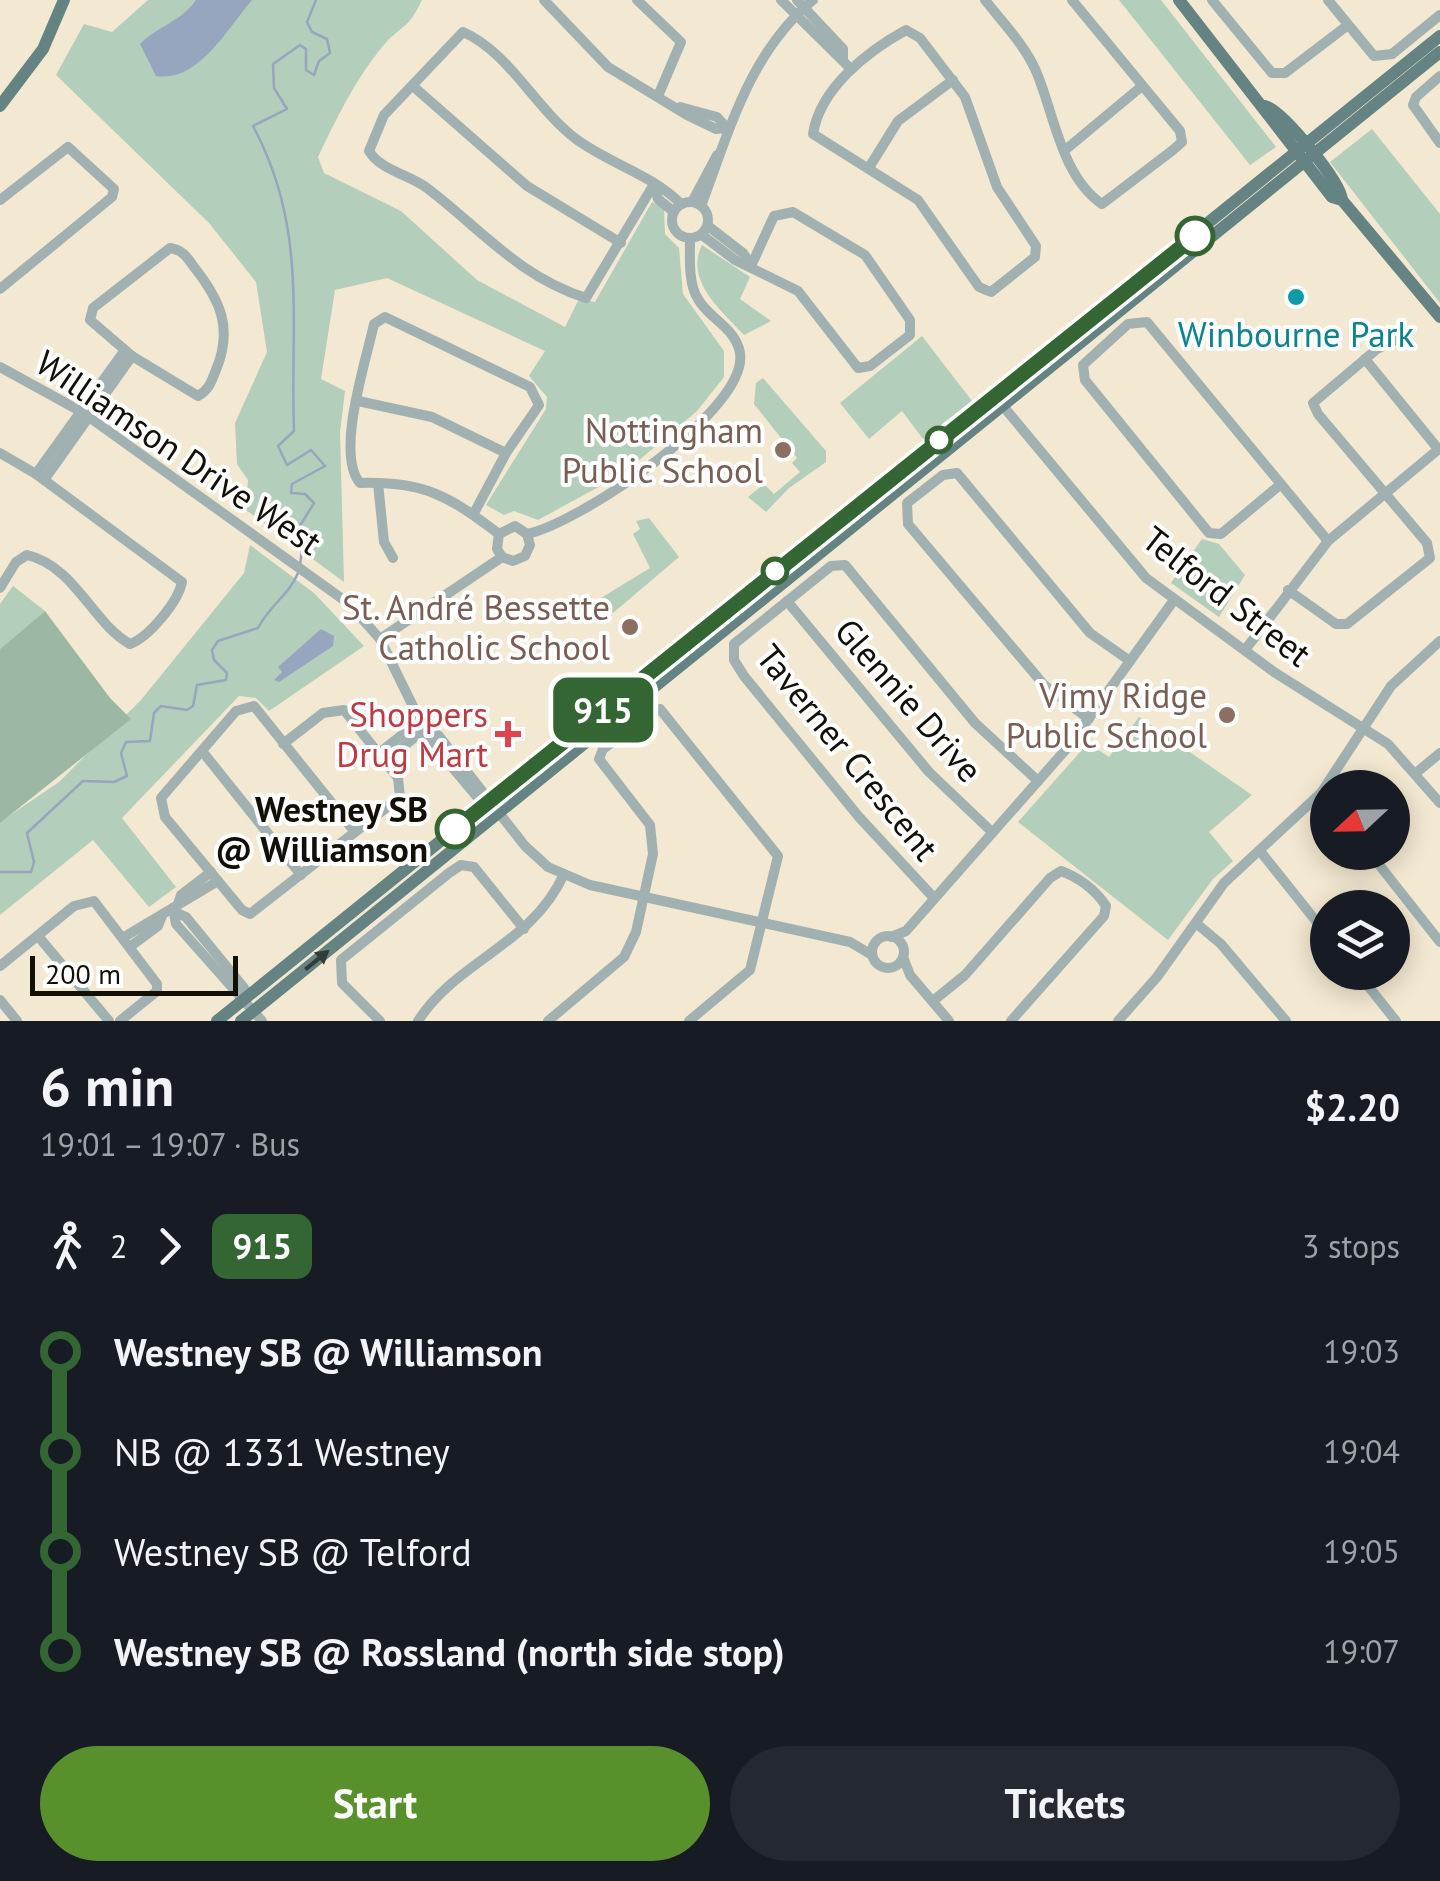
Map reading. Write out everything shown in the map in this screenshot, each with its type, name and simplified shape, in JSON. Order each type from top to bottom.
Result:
[{"type":"main road","points":[[0,106],[43,49],[64,0]]},
{"type":"main road","points":[[1179,0],[1265,106],[1276,109],[1304,154],[1341,190],[1342,200],[1440,317]]},
{"type":"main road","points":[[217,1021],[493,808],[1304,154],[1440,36]]},
{"type":"main road","points":[[1304,154],[1440,52]]},
{"type":"main road","points":[[241,1021],[258,1016],[493,808]]},
{"type":"street","points":[[544,0],[608,67],[710,126],[727,128]]},
{"type":"street","points":[[636,0],[681,42],[658,96]]},
{"type":"street","points":[[781,0],[847,64]]},
{"type":"street","points":[[986,0],[1027,53],[1076,175],[1102,204],[1182,142],[1180,131],[1072,0]]},
{"type":"street","points":[[1212,0],[1272,73],[1285,73],[1348,26]]},
{"type":"street","points":[[1328,0],[1374,56],[1384,58],[1440,15]]},
{"type":"street","points":[[700,233],[674,230],[717,155],[759,64],[805,2],[842,49],[847,64]]},
{"type":"street","points":[[906,30],[920,38],[953,80],[966,97],[997,186],[1036,246],[1035,257],[994,290],[983,290],[918,200],[870,166],[813,134],[818,116],[847,64],[906,30]]},
{"type":"street","points":[[654,184],[586,298],[502,254],[426,187],[374,160],[369,151],[384,115],[463,32],[491,50],[576,139],[654,184],[687,206],[700,233],[735,260],[808,300],[858,368],[870,366],[910,335],[910,320],[866,255],[793,212],[774,216],[751,266]]},
{"type":"street","points":[[1440,76],[1416,97],[1413,105],[1440,144]]},
{"type":"street","points":[[870,166],[898,121],[953,80]]},
{"type":"street","points":[[1064,150],[1142,86]]},
{"type":"street","points":[[414,87],[527,186],[620,243]]},
{"type":"street","points":[[0,200],[68,146],[114,188],[112,197],[0,289]]},
{"type":"street","points":[[527,534],[651,467],[686,439],[733,383],[740,354],[736,340],[698,301],[700,233]]},
{"type":"street","points":[[170,248],[178,249],[210,287],[224,318],[226,339],[207,391],[198,396],[188,393],[128,353],[95,328],[90,320],[93,308],[170,248]]},
{"type":"street","points":[[473,515],[506,453],[539,405],[539,397],[503,373],[385,316],[374,324],[350,433],[353,475],[360,483],[417,484],[499,534]]},
{"type":"street","points":[[1281,484],[1220,534],[1209,533],[1085,380],[1083,365],[1128,324],[1147,322],[1281,484],[1328,541]]},
{"type":"street","points":[[1288,590],[1343,625],[1430,558],[1427,543],[1313,403],[1364,359],[1404,336]]},
{"type":"street","points":[[40,477],[128,353]]},
{"type":"street","points":[[1245,650],[1328,541],[1439,449],[1364,359]]},
{"type":"street","name":"Williamson Drive West","points":[[0,368],[85,414],[348,603],[380,639],[425,727],[439,736],[486,791],[493,808],[538,858],[564,874]]},
{"type":"street","points":[[358,401],[432,418],[506,453]]},
{"type":"street","name":"Telford Street","points":[[998,401],[1134,565],[1174,600],[1397,751],[1440,803]]},
{"type":"street","points":[[0,588],[16,562],[27,554],[37,557],[86,595],[120,639],[130,644],[140,641],[180,592],[182,582],[40,477],[1,455]]},
{"type":"street","points":[[1088,719],[1044,685],[908,524],[908,503],[943,474],[957,473],[1090,634],[1130,661]]},
{"type":"street","points":[[378,482],[384,542],[393,558]]},
{"type":"street","points":[[515,526],[527,534],[530,545],[525,556],[513,560],[502,557],[497,549],[499,534],[515,526]]},
{"type":"street","points":[[380,639],[502,557]]},
{"type":"street","name":"Taverner Crescent","points":[[934,898],[859,817],[734,660],[734,644],[832,566],[850,568],[975,723],[1038,781]]},
{"type":"street","points":[[850,942],[906,931],[1038,781],[1174,600]]},
{"type":"street","name":"Glennie Drive","points":[[787,601],[929,772],[992,832]]},
{"type":"street","points":[[1339,770],[1390,686],[1440,640]]},
{"type":"street","points":[[284,744],[323,713],[344,710],[398,778],[400,797],[250,914],[214,876],[160,805],[244,706],[254,706],[284,744],[355,832]]},
{"type":"street","points":[[548,1021],[624,957],[636,932],[653,854],[653,832],[599,759],[603,749],[660,709],[777,850],[750,970],[689,1021]]},
{"type":"street","points":[[382,757],[425,727]]},
{"type":"street","points":[[202,751],[301,875]]},
{"type":"street","points":[[1416,772],[1440,753]]},
{"type":"street","points":[[1118,1021],[1197,924],[1224,882],[1310,809]]},
{"type":"street","points":[[1260,851],[1310,914]]},
{"type":"street","points":[[380,1021],[342,983],[341,960],[449,872],[461,865],[474,867],[524,929]]},
{"type":"street","points":[[1383,870],[1440,942]]},
{"type":"street","points":[[933,1001],[964,975],[1050,878],[1061,871],[1071,874],[1100,895],[1106,906],[1104,916],[1011,1021]]},
{"type":"street","points":[[418,1021],[426,1009],[548,907],[564,874],[642,896],[850,942],[872,955],[878,965],[910,976],[949,1021]]},
{"type":"street","points":[[127,941],[175,908],[181,895],[214,876]]},
{"type":"street","points":[[0,966],[84,900],[94,900],[154,975],[157,991],[120,1021]]},
{"type":"street","points":[[175,908],[244,988],[244,999],[258,1016]]},
{"type":"street","points":[[1197,924],[1222,944],[1286,1021]]},
{"type":"street","points":[[906,931],[903,952],[910,976]]},
{"type":"street","points":[[38,936],[102,1018],[109,1021]]},
{"type":"street","points":[[885,938],[903,952]]},
{"type":"street","points":[[872,955],[885,938]]},
{"type":"street","points":[[892,967],[903,952]]},
{"type":"street","points":[[1371,990],[1396,1021]]},
{"type":"street","points":[[0,1000],[17,1021]]},
{"type":"green space","points":[[148,0],[422,0],[407,23],[372,60],[347,100],[318,157],[324,173],[401,211],[477,280],[565,327],[579,299],[595,302],[652,202],[664,208],[665,234],[679,248],[683,294],[724,351],[724,377],[697,411],[624,473],[538,520],[514,511],[504,515],[486,505],[546,409],[547,397],[529,376],[545,351],[387,278],[335,290],[321,379],[345,391],[340,432],[344,582],[246,510],[248,480],[237,464],[235,423],[267,352],[256,282],[209,223],[56,75],[84,24],[112,32]]},
{"type":"green space","points":[[1119,0],[1161,0],[1276,147],[1250,165]]},
{"type":"green space","points":[[1372,129],[1440,214],[1440,303],[1330,162]]},
{"type":"green space","points":[[702,245],[750,277],[740,299],[771,321],[744,335],[726,316],[702,283],[698,258]]},
{"type":"green space","points":[[922,336],[972,401],[923,439],[902,411],[869,439],[840,403]]},
{"type":"green space","points":[[763,378],[826,451],[826,462],[789,488],[766,512],[748,497],[764,484],[774,494],[800,472],[792,463],[797,458],[754,404],[756,383]]},
{"type":"green space","points":[[649,518],[679,557],[613,613],[601,598],[650,568],[633,534],[640,529],[636,521]]},
{"type":"green space","points":[[1202,539],[1219,544],[1245,575],[1219,617],[1171,583]]},
{"type":"green space","points":[[250,545],[314,593],[364,646],[269,711],[256,698],[239,696],[122,818],[176,887],[149,907],[93,840],[0,915],[0,822],[59,782],[141,700],[244,573]]},
{"type":"green space","points":[[13,586],[45,611],[0,649],[0,604]]},
{"type":"green space","points":[[45,611],[110,698],[131,719],[0,823],[0,649]]},
{"type":"green space","points":[[1139,717],[1252,795],[1209,832],[1233,861],[1213,879],[1168,940],[1018,822],[1088,743],[1109,757]]},
{"type":"water","points":[[196,0],[252,0],[198,63],[171,76],[156,76],[140,44]]},
{"type":"water","points":[[321,629],[334,636],[333,646],[279,682],[274,680],[282,672],[278,667]]},
{"type":"waterway","points":[[300,565],[304,533],[298,529],[314,503],[305,494],[291,493],[292,484],[325,466],[311,450],[287,465],[278,446],[294,431],[293,276],[282,201],[253,126],[287,109],[274,88],[273,64],[300,45],[306,49],[306,70],[314,75],[319,61],[330,53],[327,39],[312,32],[307,22],[316,0]]},
{"type":"waterway","points":[[0,872],[31,872],[34,862],[27,833],[83,781],[114,782],[127,776],[121,753],[126,742],[150,741],[154,713],[161,706],[187,710],[193,706],[197,685],[226,680],[227,673],[214,660],[212,650],[218,641],[258,628],[298,573]]},
{"type":"bus line","name":"915","points":[[455,829],[1195,236]]},
{"type":"place","name":"Winbourne Park","points":[[1296,297]]},
{"type":"place","name":"Nottingham Public School","points":[[783,450]]},
{"type":"place","name":"St. André Bessette Catholic School","points":[[630,627]]},
{"type":"place","name":"Vimy Ridge Public School","points":[[1227,715]]},
{"type":"place","name":"Shoppers Drug Mart","points":[[508,734]]},
{"type":"place","name":"Westney SB @ Williamson","points":[[455,829]]}]
